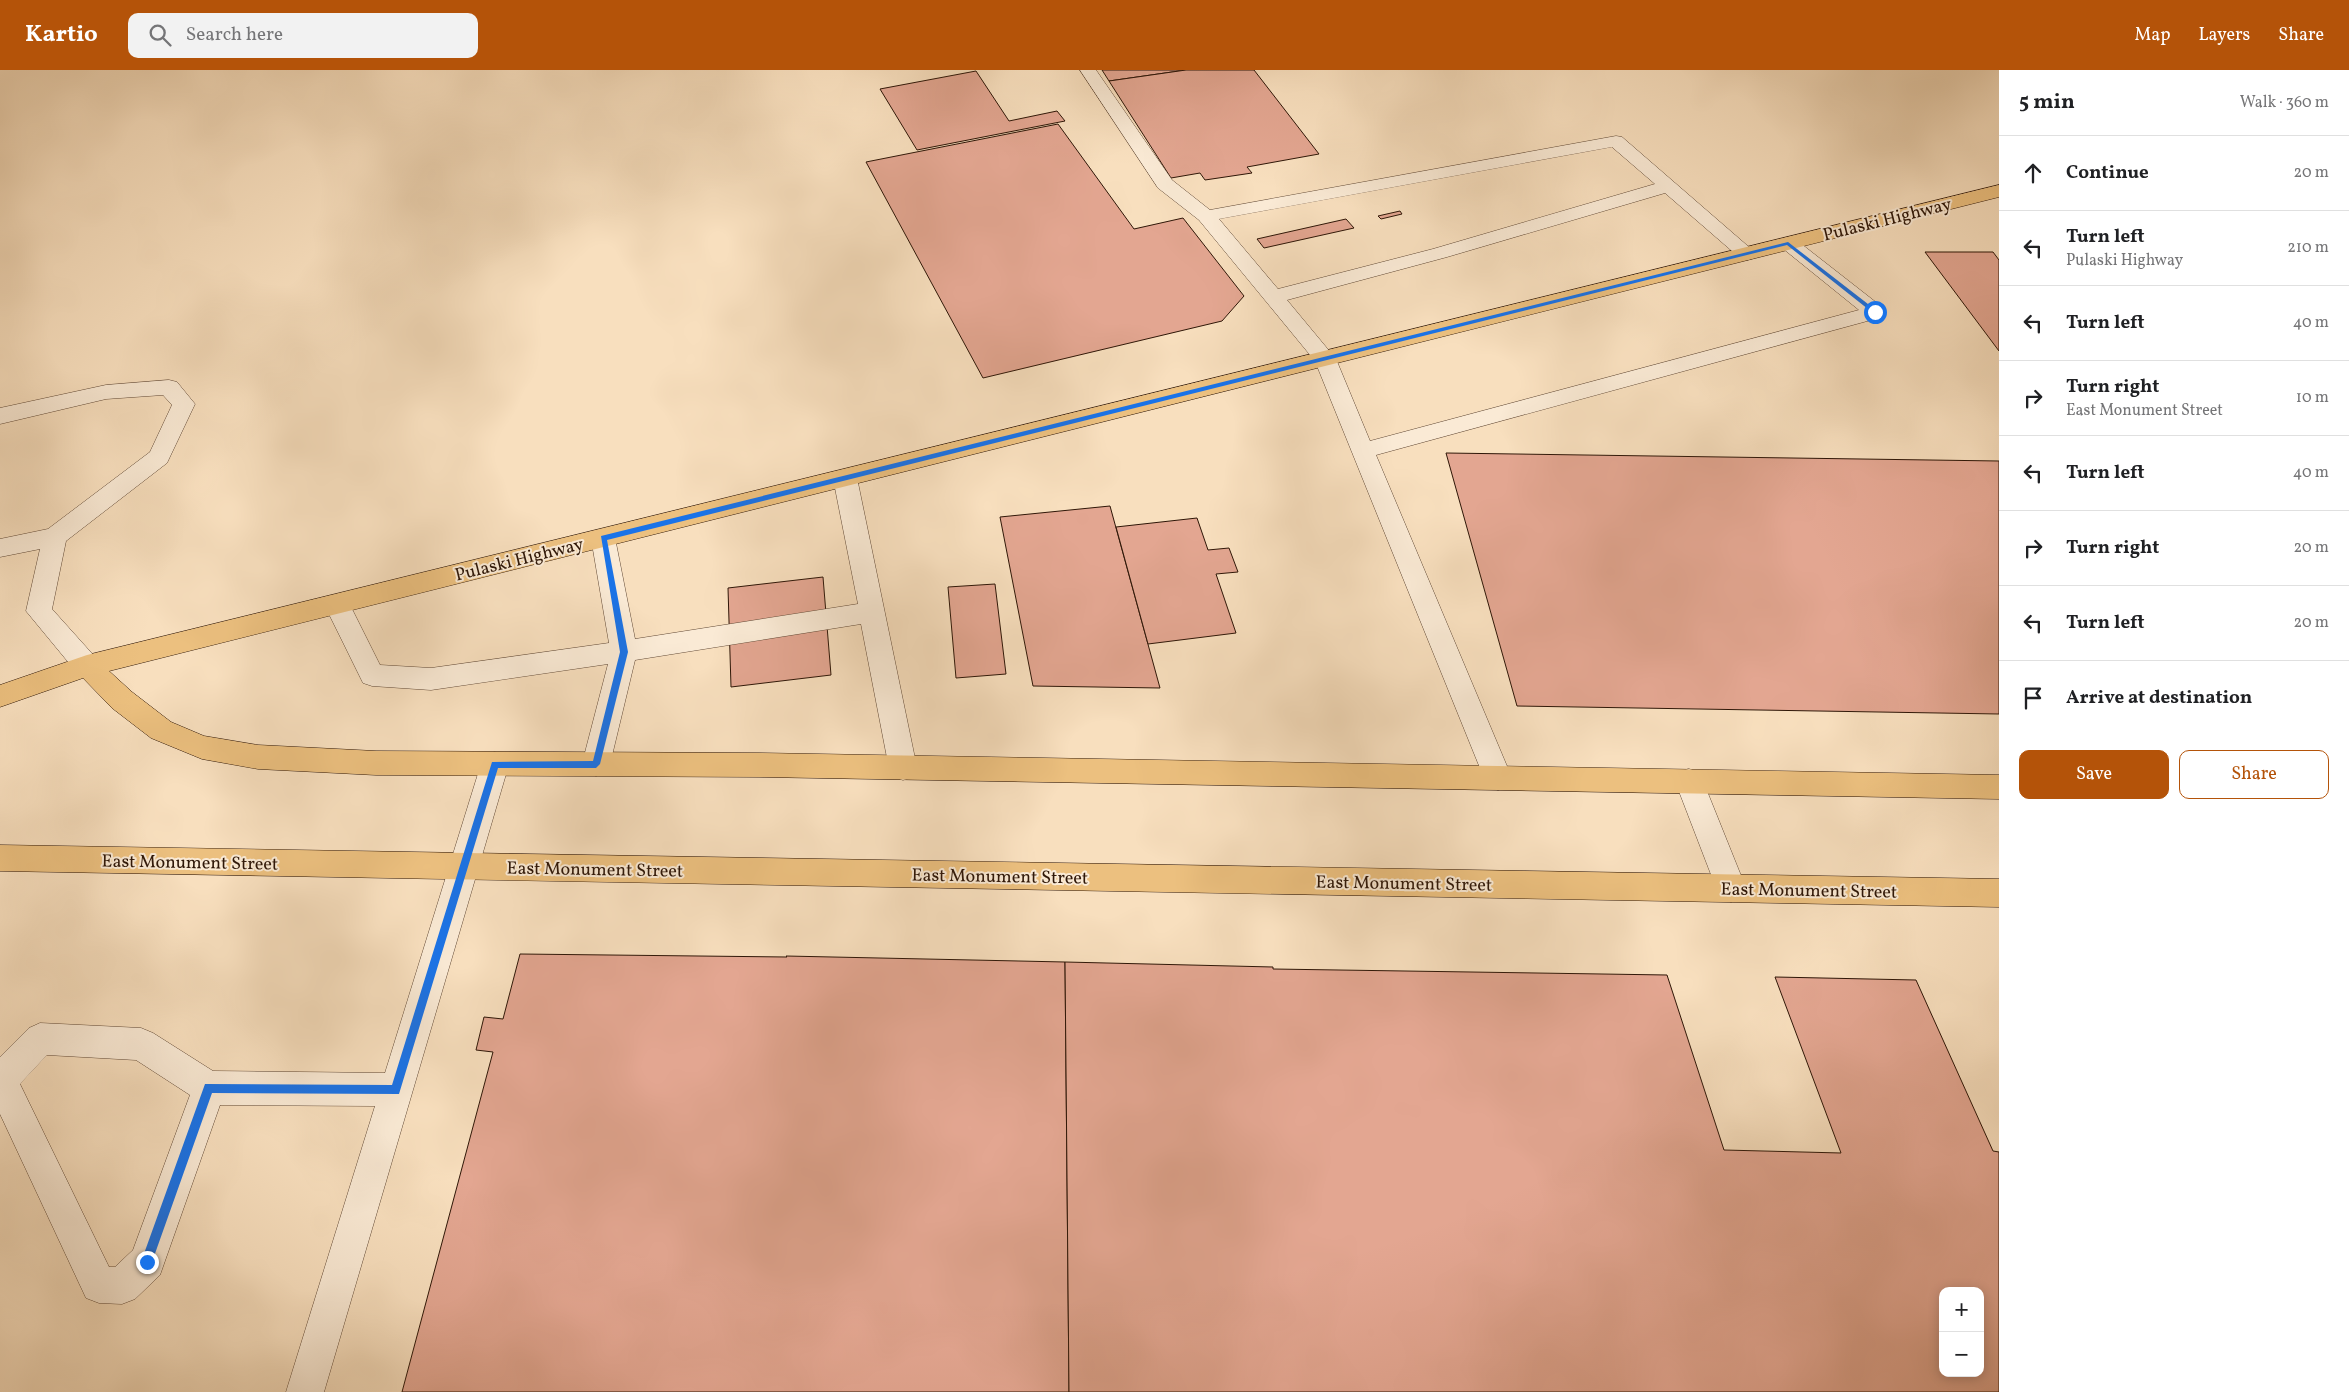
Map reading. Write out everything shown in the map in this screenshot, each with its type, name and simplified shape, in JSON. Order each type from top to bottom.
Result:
[{"type":"main road","name":"Pulaski Highway","points":[[0,696],[87,666],[1999,191]]},
{"type":"main road","name":"Pulaski Highway","points":[[0,676],[87,666]]},
{"type":"main road","points":[[87,666],[122,700],[161,730],[202,747],[258,757],[376,763],[902,768],[1999,787]]},
{"type":"main road","name":"East Monument Street","points":[[0,858],[1999,893]]},
{"type":"lane","points":[[1088,70],[1165,184],[1206,216],[1325,359],[1498,778]]},
{"type":"lane","points":[[1206,216],[1616,141],[1747,254]]},
{"type":"lane","points":[[1274,297],[1440,253],[1668,186]]},
{"type":"lane","points":[[1363,451],[1875,312],[1788,243]]},
{"type":"lane","points":[[0,416],[106,392],[169,387],[184,404],[159,457],[55,537],[0,548]]},
{"type":"lane","points":[[845,478],[902,768]]},
{"type":"lane","points":[[55,537],[39,611],[87,666]]},
{"type":"lane","points":[[596,764],[624,652],[603,538]]},
{"type":"lane","points":[[337,604],[372,675],[431,680],[624,652],[871,612]]},
{"type":"lane","points":[[305,1392],[495,764]]},
{"type":"lane","points":[[1689,781],[1731,888]]},
{"type":"lane","points":[[209,1088],[147,1262],[122,1286],[99,1284],[1,1080],[40,1039],[141,1044],[209,1088],[395,1090]]},
{"type":"building","points":[[1102,70],[1186,70],[1109,81]]},
{"type":"building","points":[[1186,70],[1254,70],[1319,154],[1247,167],[1252,173],[1205,180],[1200,173],[1171,178],[1109,81]]},
{"type":"building","points":[[976,71],[1009,121],[1057,111],[1065,121],[917,150],[880,89]]},
{"type":"building","points":[[1058,124],[1134,229],[1183,218],[1244,296],[1222,321],[983,378],[866,162]]},
{"type":"building","points":[[1400,211],[1402,214],[1381,219],[1378,216]]},
{"type":"building","points":[[1346,219],[1354,228],[1264,248],[1257,239]]},
{"type":"building","points":[[1925,252],[1993,252],[1999,260],[1999,351]]},
{"type":"building","points":[[1446,453],[1999,461],[1999,714],[1517,706]]},
{"type":"building","points":[[1110,506],[1160,688],[1033,686],[1000,517]]},
{"type":"building","points":[[1197,518],[1208,550],[1229,548],[1238,572],[1216,574],[1236,633],[1148,644],[1116,527]]},
{"type":"building","points":[[823,577],[831,675],[731,687],[728,588]]},
{"type":"building","points":[[995,584],[1006,674],[956,678],[948,587]]},
{"type":"building","points":[[520,954],[786,956],[1065,962],[1069,1392],[402,1392],[493,1052],[476,1050],[484,1017],[503,1019]]},
{"type":"building","points":[[1065,962],[1273,967],[1273,969],[1667,975],[1724,1150],[1841,1153],[1775,977],[1916,980],[1993,1151],[1999,1152],[1999,1392],[1069,1392]]},
{"type":"route","points":[[147,1262],[209,1088],[395,1090],[495,764],[596,764],[624,652],[603,538],[1788,243],[1875,312]]}]
